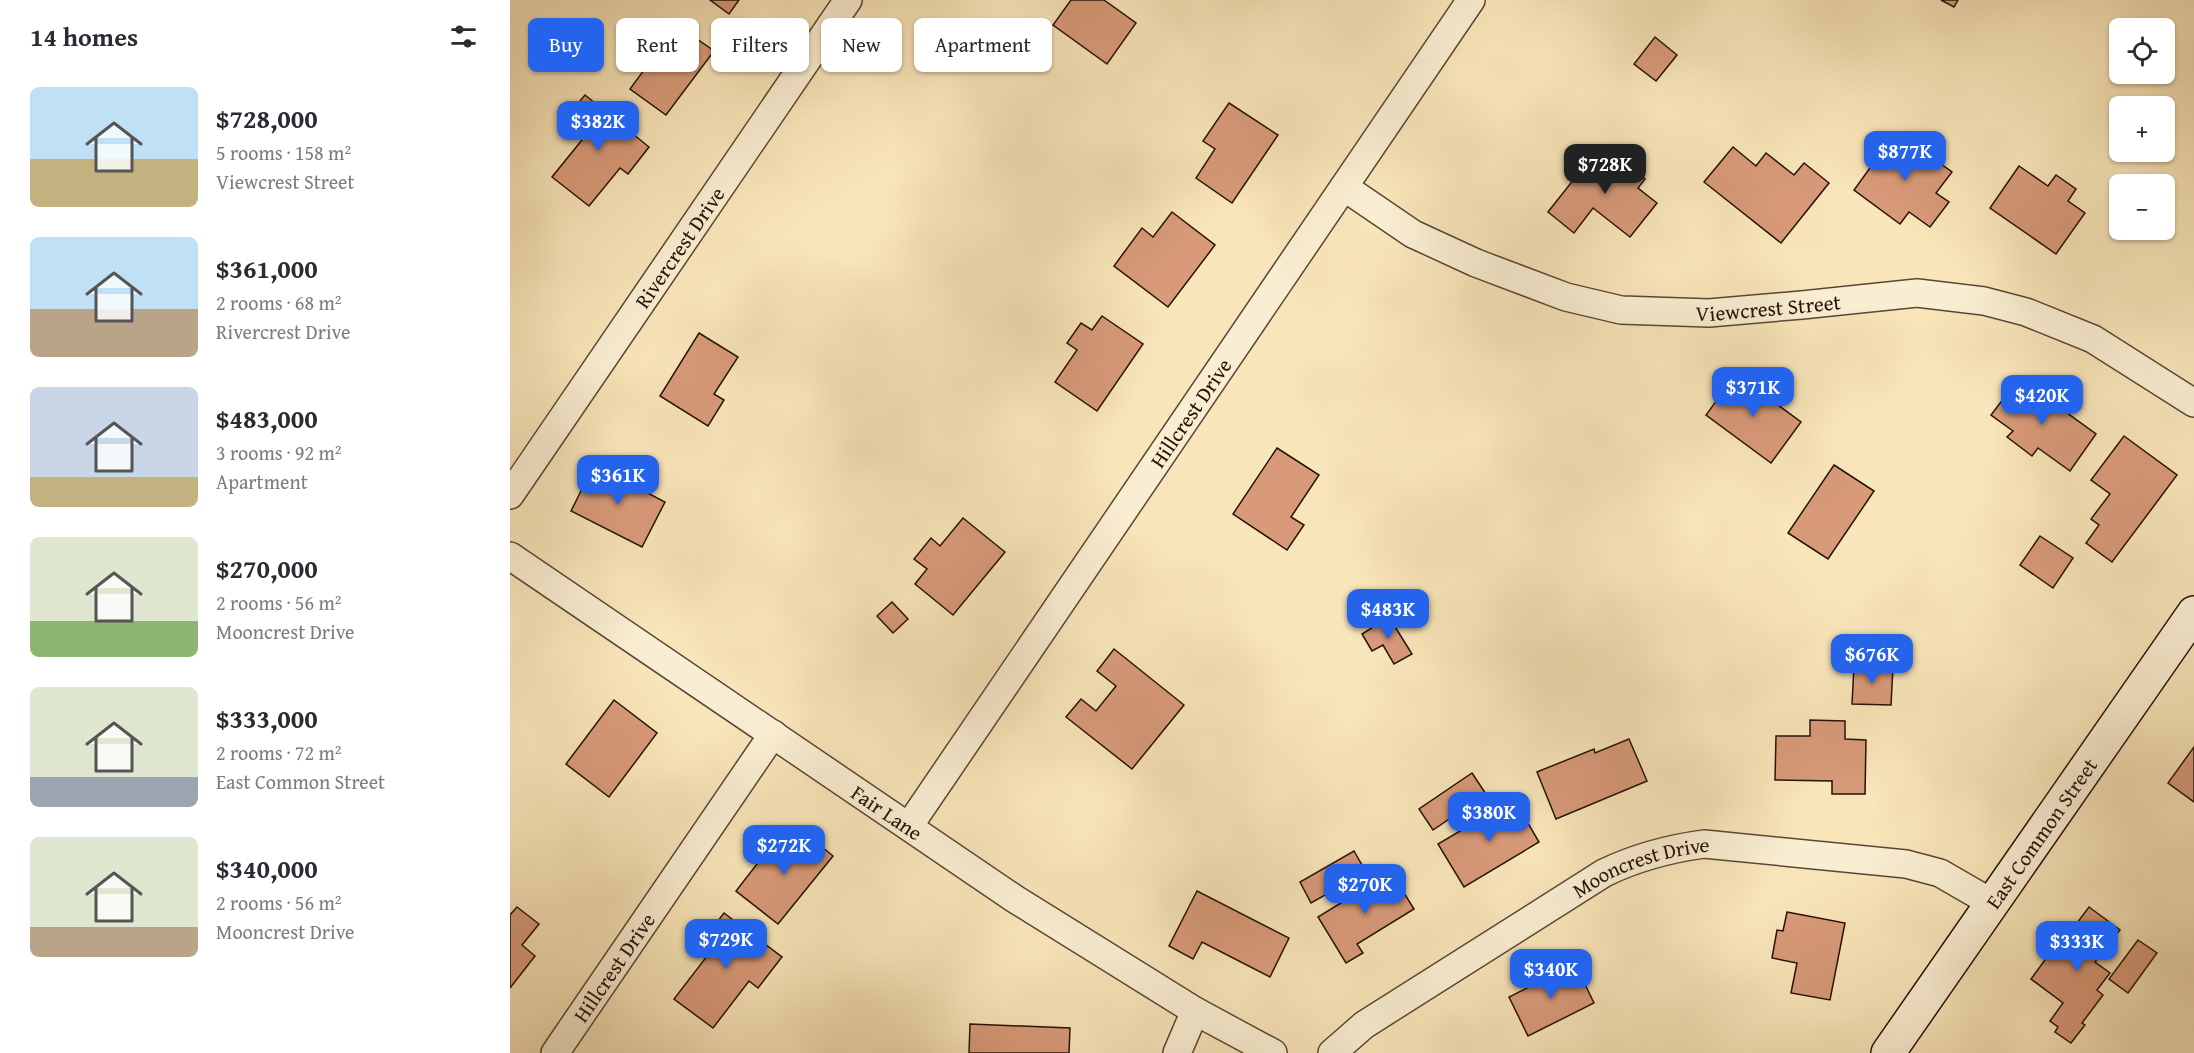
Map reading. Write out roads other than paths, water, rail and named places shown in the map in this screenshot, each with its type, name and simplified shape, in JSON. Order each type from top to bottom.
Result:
[{"type":"main road","name":"East Common Street","points":[[1888,1053],[2194,613]]},
{"type":"street","name":"Rivercrest Drive","points":[[510,495],[848,0]]},
{"type":"street","name":"Hillcrest Drive","points":[[909,826],[1471,0]]},
{"type":"street","name":"Viewcrest Street","points":[[1344,187],[1413,234],[1476,263],[1566,297],[1621,310],[1709,313],[1917,293],[1984,301],[2026,312],[2093,339],[2194,403]]},
{"type":"street","name":"Fair Lane","points":[[510,556],[1015,899],[1195,1011],[1273,1053]]},
{"type":"street","name":"Hillcrest Drive","points":[[555,1053],[773,734]]},
{"type":"street","name":"Mooncrest Drive","points":[[1332,1053],[1364,1025],[1604,873],[1633,859],[1677,847],[1704,844],[1906,864],[1940,873],[1992,903]]},
{"type":"street","points":[[1177,1053],[1195,1011]]}]
